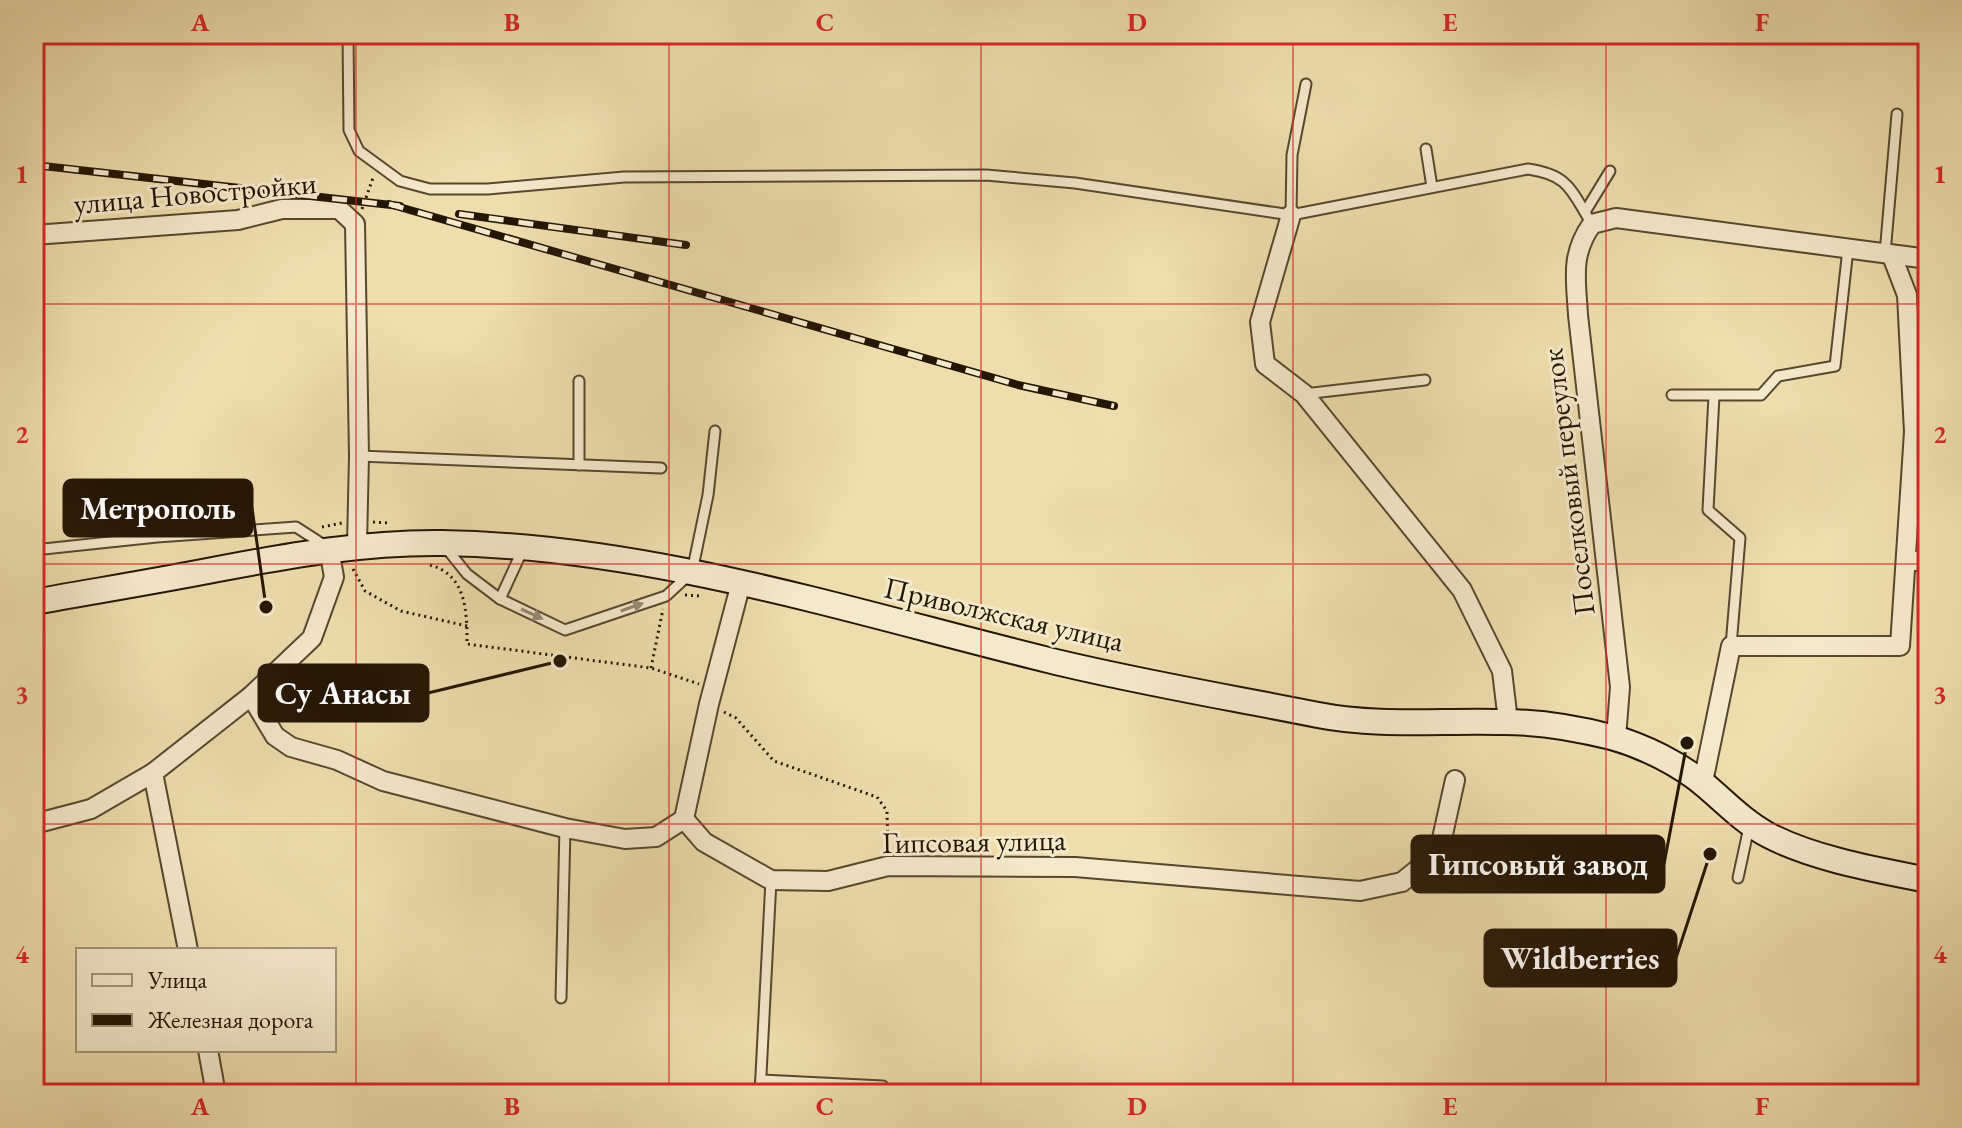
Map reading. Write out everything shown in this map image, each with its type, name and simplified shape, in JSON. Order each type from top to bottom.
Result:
[{"type":"main road","name":"Приволжская улица","points":[[34,602],[329,549],[354,555],[442,543],[588,554],[741,583],[1056,662],[1338,718],[1387,722],[1508,721],[1565,727],[1616,738],[1662,757],[1703,782],[1749,823],[1800,850],[1928,880]]},
{"type":"street","name":"улица Новостройки","points":[[34,235],[238,220],[282,209],[339,209],[355,224]]},
{"type":"street","points":[[1291,215],[1260,322],[1265,364],[1304,394],[1462,590],[1502,671],[1508,721]]},
{"type":"street","points":[[1588,218],[1616,218],[1928,259]]},
{"type":"street","name":"Поселковый переулок","points":[[1588,218],[1575,261],[1578,315],[1620,687],[1616,738]]},
{"type":"street","points":[[354,555],[359,456],[355,224]]},
{"type":"street","points":[[1703,782],[1731,646],[1900,646],[1921,432],[1907,295],[1889,256]]},
{"type":"street","points":[[34,824],[91,809],[153,773],[251,696],[312,638],[334,577],[329,549]]},
{"type":"street","points":[[1907,561],[1928,561]]},
{"type":"street","points":[[251,696],[275,736],[291,747],[337,760],[383,781],[565,828],[625,839],[656,837],[684,819],[741,583]]},
{"type":"street","points":[[153,773],[188,948]]},
{"type":"street","name":"Гипсовая улица","points":[[684,819],[704,842],[771,880],[828,881],[888,866],[1075,867],[1360,891],[1402,882],[1439,852],[1455,780]]},
{"type":"street","points":[[208,1052],[216,1094]]},
{"type":"lane","points":[[348,34],[349,130],[359,151],[400,181],[430,189],[488,189],[624,177],[986,175],[1075,183],[1291,215],[1528,169],[1549,172],[1563,179],[1588,218]]},
{"type":"lane","points":[[1291,215],[1292,155],[1306,84]]},
{"type":"lane","points":[[1889,256],[1897,114]]},
{"type":"lane","points":[[1426,149],[1432,187]]},
{"type":"lane","points":[[1588,218],[1610,171]]},
{"type":"lane","points":[[1672,395],[1761,395],[1778,376],[1835,366],[1848,249]]},
{"type":"lane","points":[[1304,394],[1425,380]]},
{"type":"lane","points":[[579,381],[579,465]]},
{"type":"lane","points":[[1714,396],[1708,510],[1740,538],[1731,646]]},
{"type":"lane","points":[[442,543],[467,574],[500,599],[565,630],[666,596],[692,572],[708,495],[715,431]]},
{"type":"lane","points":[[359,456],[661,468]]},
{"type":"lane","points":[[34,550],[296,527],[329,549]]},
{"type":"lane","points":[[500,599],[524,547]]},
{"type":"lane","points":[[1738,878],[1749,823]]},
{"type":"lane","points":[[561,998],[565,828]]},
{"type":"lane","points":[[760,1094],[771,880]]},
{"type":"lane","points":[[761,1080],[883,1086]]},
{"type":"path","points":[[355,224],[366,201],[371,180],[379,168]]},
{"type":"path","points":[[354,555],[365,591],[401,611],[467,626]]},
{"type":"path","points":[[428,564],[441,568],[463,592],[467,644],[651,668],[712,697],[736,718],[774,761],[877,797],[887,811],[888,866]]},
{"type":"path","points":[[676,596],[706,596]]},
{"type":"path","points":[[651,668],[661,614],[668,602]]},
{"type":"railway","points":[[34,165],[400,206]]},
{"type":"railway","points":[[389,204],[1018,385],[1114,406]]},
{"type":"railway","points":[[459,214],[686,245]]},
{"type":"place","name":"Метрополь","points":[[266,607]]},
{"type":"place","name":"Су Анасы","points":[[560,661]]},
{"type":"place","name":"Гипсовый завод","points":[[1687,743]]},
{"type":"place","name":"Wildberries","points":[[1710,854]]}]
